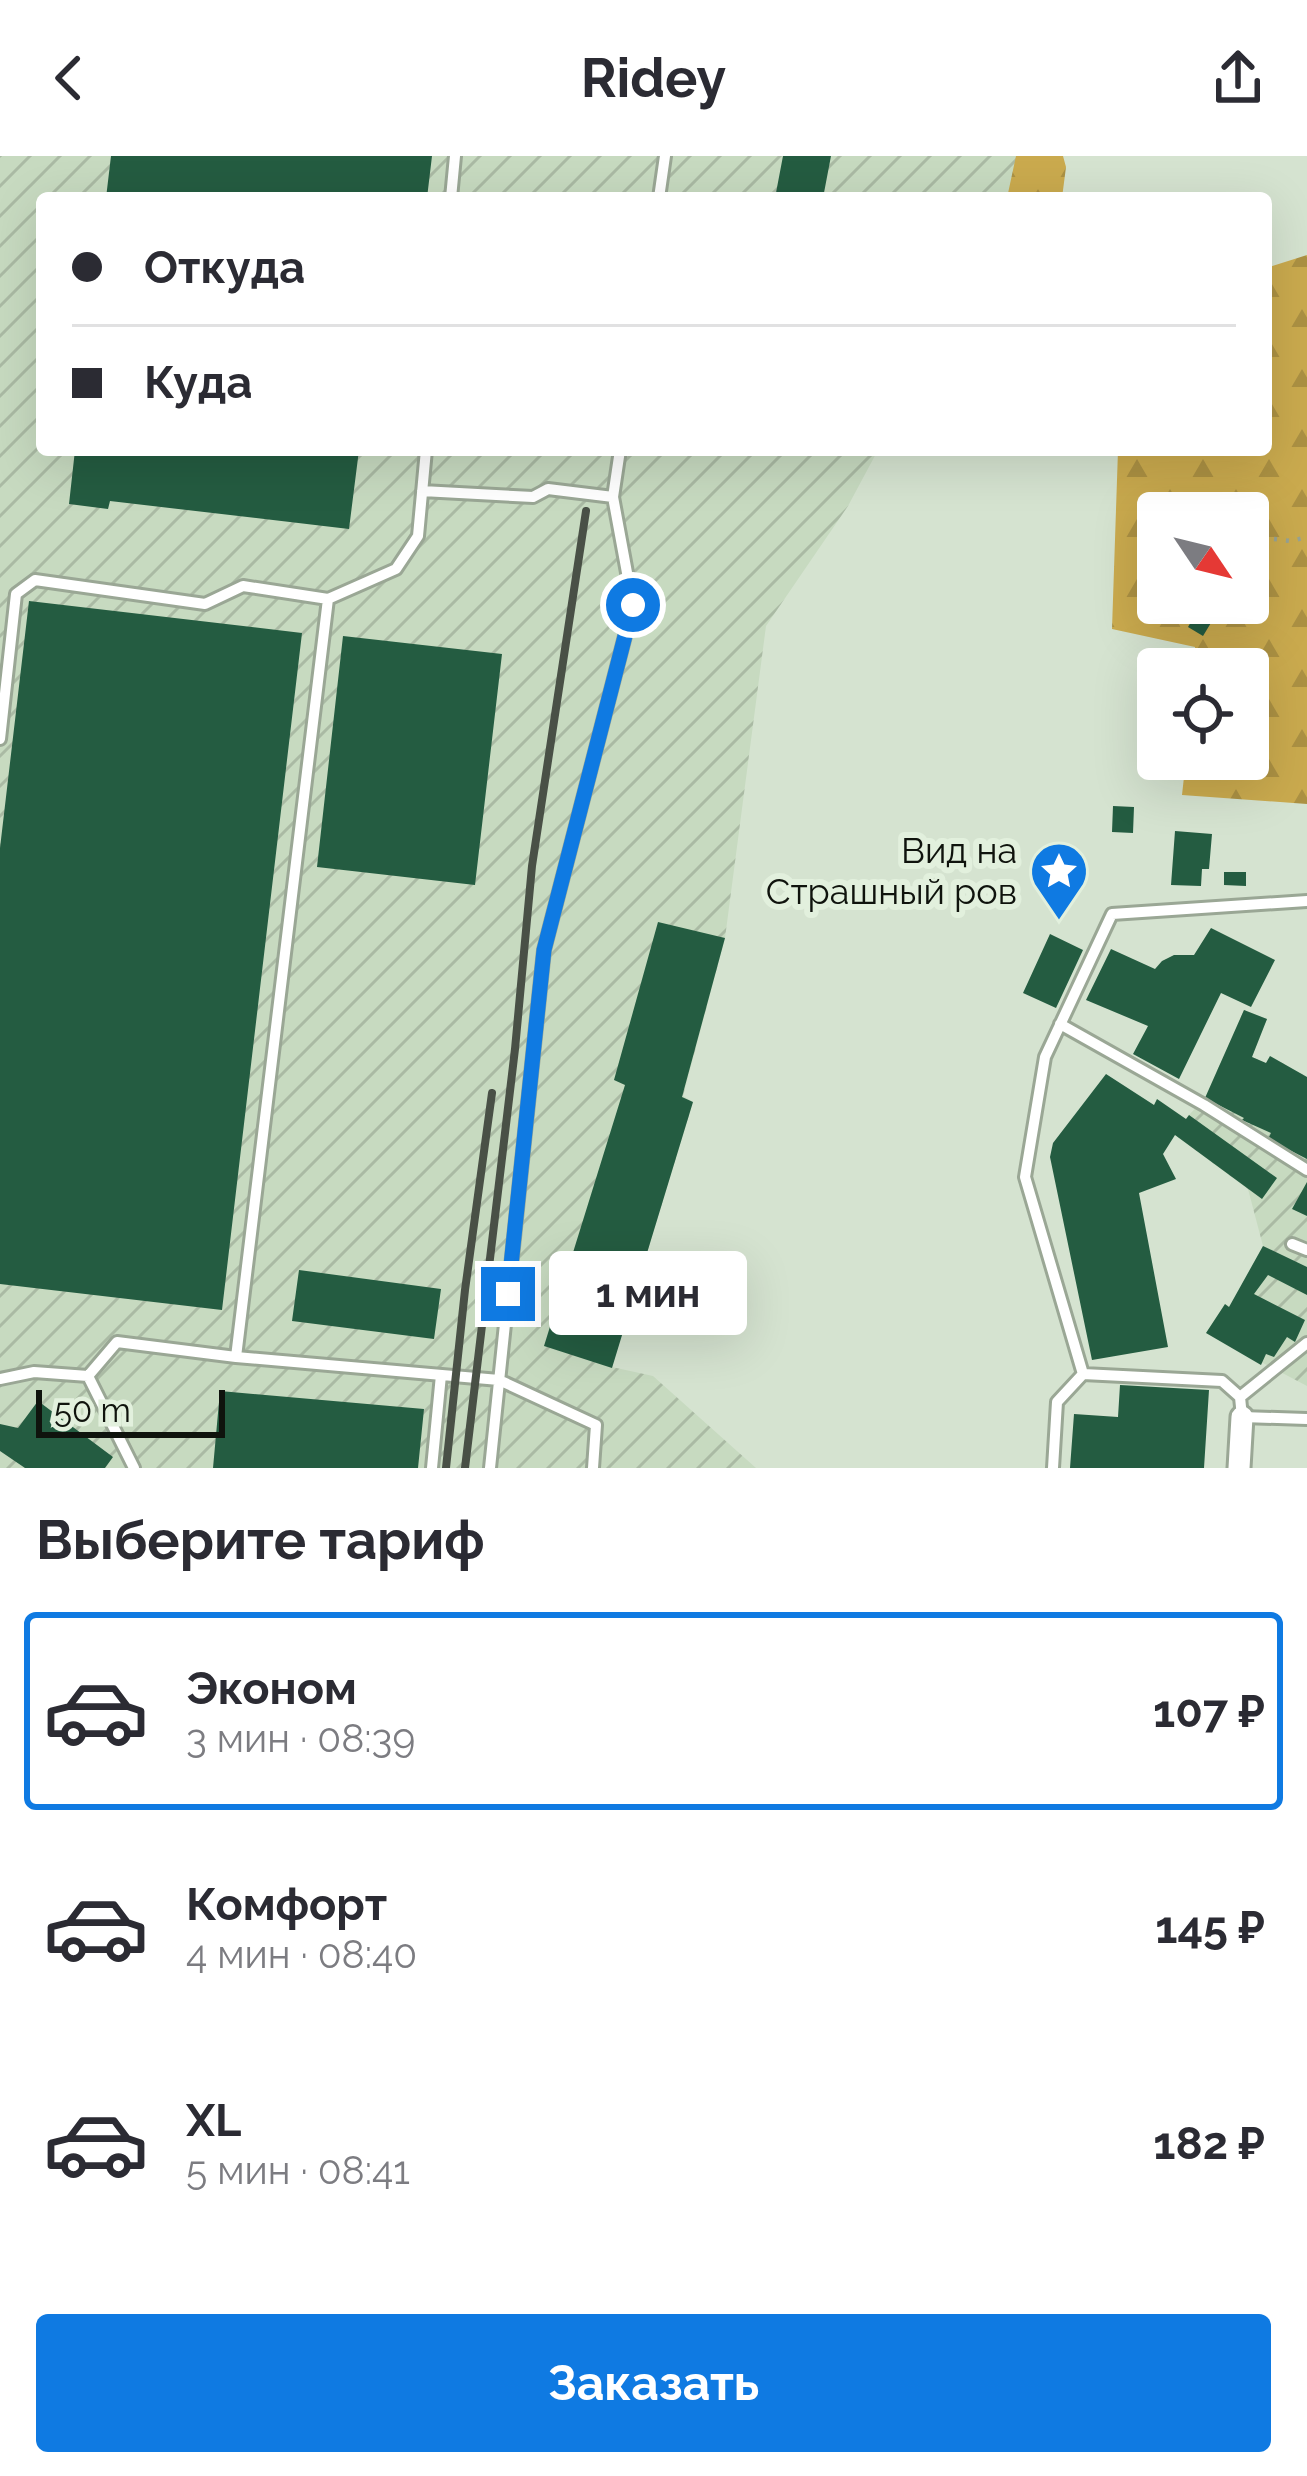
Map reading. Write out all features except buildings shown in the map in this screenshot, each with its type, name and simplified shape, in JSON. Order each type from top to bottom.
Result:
[{"type":"street","points":[[1239,1468],[1241,1407]]},
{"type":"lane","points":[[452,192],[455,156]]},
{"type":"lane","points":[[660,192],[665,156]]},
{"type":"lane","points":[[0,739],[16,594],[35,580],[205,604],[243,586],[328,599],[396,569],[418,536],[425,456]]},
{"type":"lane","points":[[490,1468],[544,950],[633,605],[613,497],[619,456]]},
{"type":"lane","points":[[422,491],[532,497],[548,489],[613,497]]},
{"type":"lane","points":[[236,1357],[328,599]]},
{"type":"lane","points":[[1082,1374],[1025,1177],[1045,1058],[1112,914],[1307,901]]},
{"type":"lane","points":[[1060,1024],[1307,1170]]},
{"type":"lane","points":[[1292,1244],[1307,1250]]},
{"type":"lane","points":[[88,1376],[117,1342],[500,1380],[596,1425],[593,1468]]},
{"type":"lane","points":[[1241,1407],[1307,1343]]},
{"type":"lane","points":[[0,1379],[34,1372],[88,1376]]},
{"type":"lane","points":[[1082,1374],[1222,1381],[1241,1407],[1307,1419]]},
{"type":"lane","points":[[1053,1468],[1057,1402],[1082,1374]]},
{"type":"lane","points":[[432,1468],[441,1375]]},
{"type":"lane","points":[[88,1376],[134,1468]]},
{"type":"path","points":[[1274,538],[1307,537]]},
{"type":"shaded area","points":[[0,156],[1023,156],[1014,192],[36,192],[36,456],[875,456],[848,506],[766,626],[725,938],[683,1096],[693,1102],[612,1367],[653,1376],[756,1468],[0,1468]]},
{"type":"shaded area","points":[[1244,1010],[1267,1019],[1252,1057],[1266,1063],[1270,1056],[1307,1077],[1307,1386],[1206,1333],[1225,1304],[1230,1307],[1263,1246],[1248,1189],[1175,1135],[1205,1098]]},
{"type":"green space","points":[[1016,156],[1063,156],[1063,192],[1008,192]]},
{"type":"green space","points":[[1307,255],[1307,804],[1182,795],[1184,780],[1269,780],[1269,648],[1195,647],[1112,629],[1118,456],[1272,456],[1272,266]]},
{"type":"railway","points":[[465,1468],[532,866],[586,511]]},
{"type":"railway","points":[[446,1468],[492,1093]]},
{"type":"place","name":"Вид на Страшный ров","points":[[1059,922]]},
{"type":"route","points":[[508,1294],[544,950],[633,605]]}]
